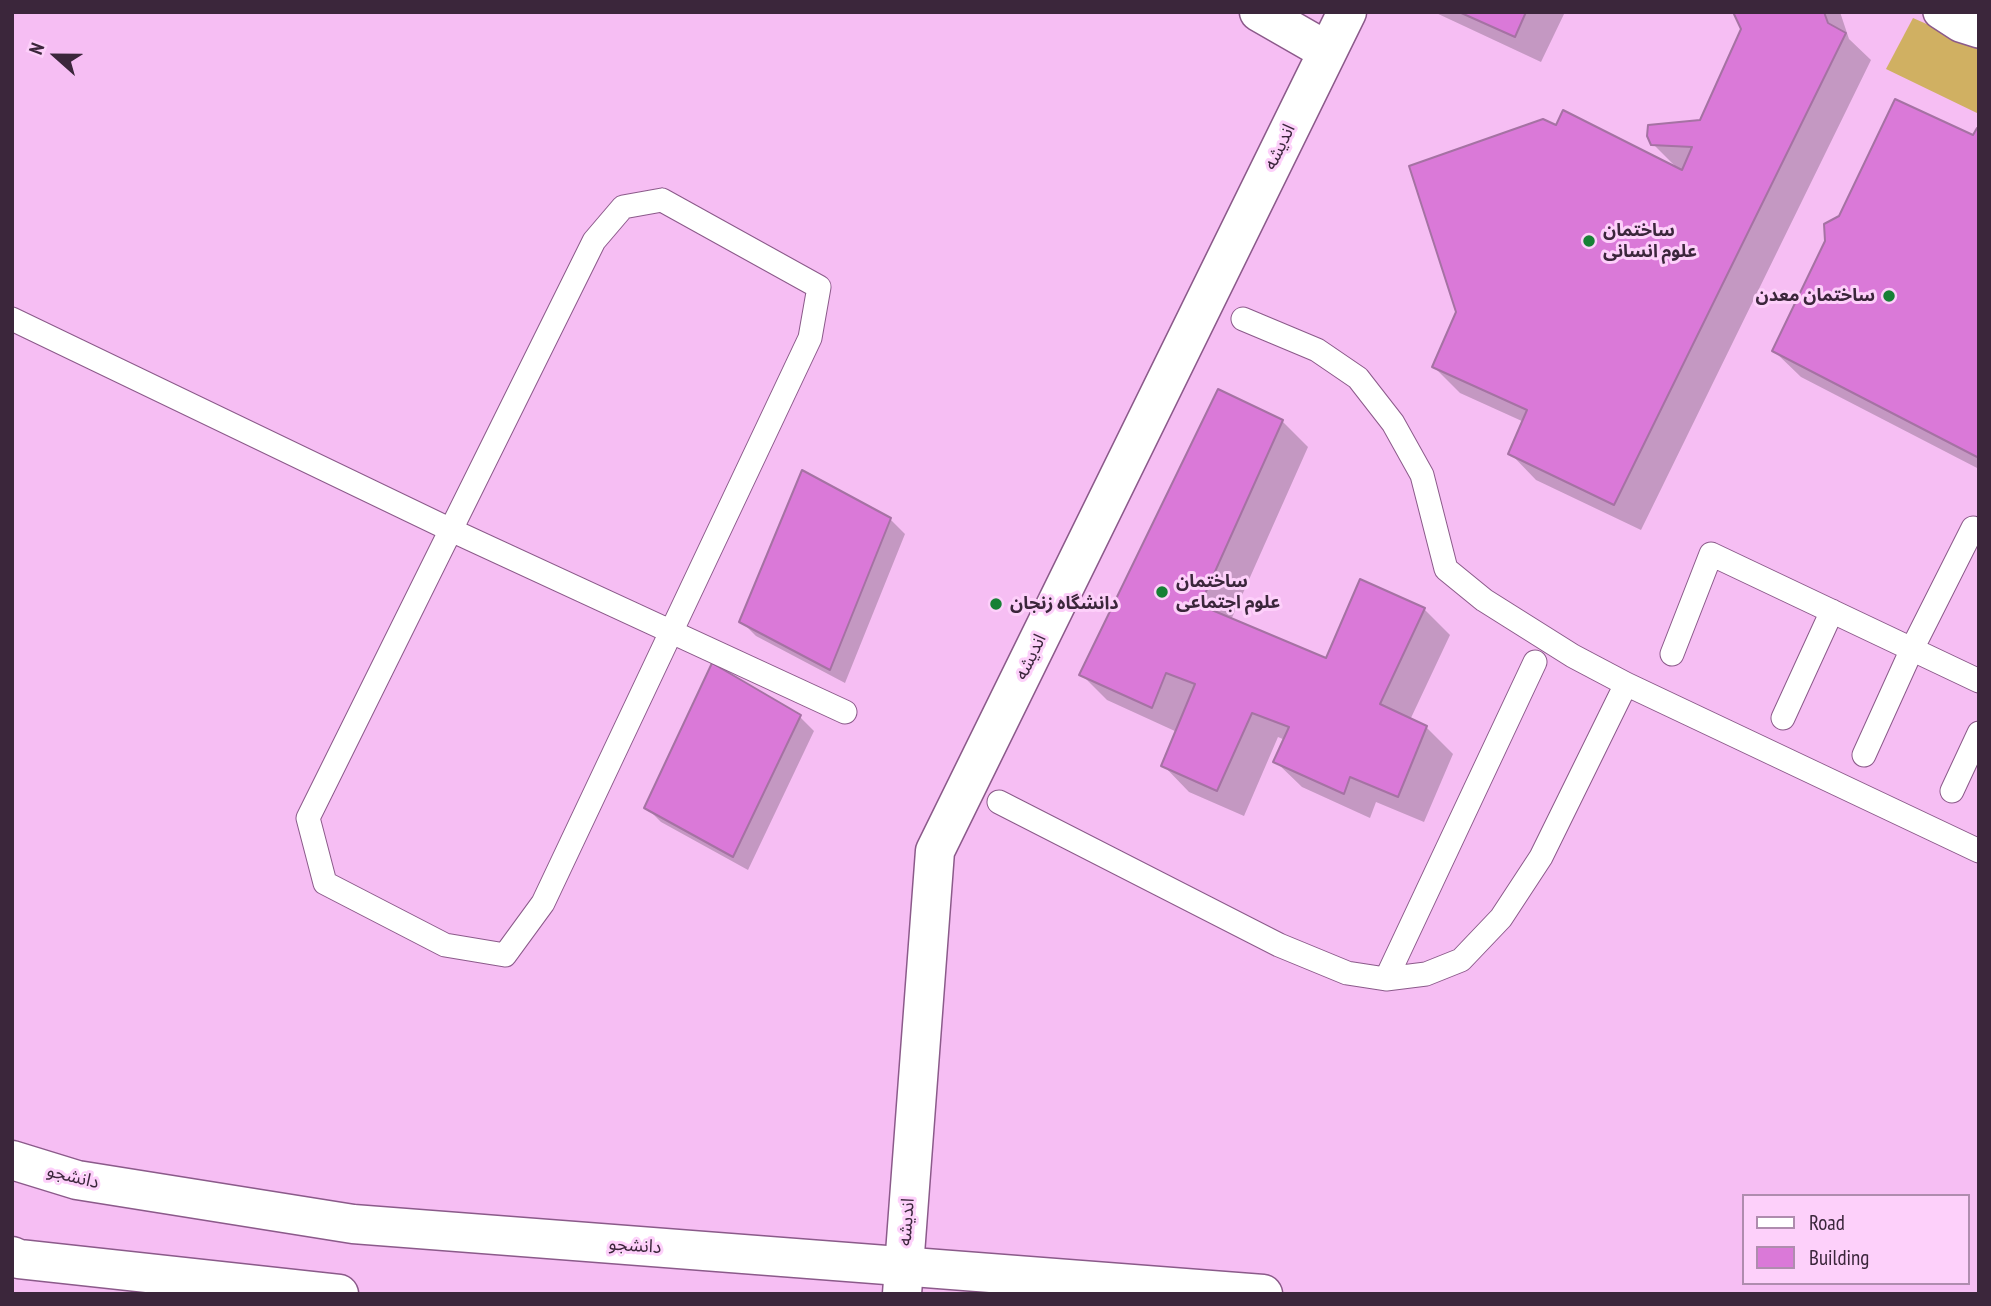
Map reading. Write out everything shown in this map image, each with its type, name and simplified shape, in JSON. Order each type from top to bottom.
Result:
[{"type":"main road","points":[[1259,12],[1327,51]]},
{"type":"main road","name":"اندیشه","points":[[903,1280],[936,852],[1347,12]]},
{"type":"main road","name":"دانشجو","points":[[12,1160],[77,1180],[353,1224],[903,1280],[1263,1294]]},
{"type":"main road","points":[[12,1256],[32,1261],[339,1294]]},
{"type":"street","points":[[1940,12],[1960,26],[1979,31]]},
{"type":"lane","points":[[662,200],[819,287],[810,338],[671,632],[543,903],[505,956],[445,945],[325,883],[308,818],[594,241],[623,207],[662,200]]},
{"type":"lane","points":[[12,319],[451,530],[845,712]]},
{"type":"lane","points":[[1243,319],[1317,350],[1358,378],[1393,423],[1422,475],[1446,569],[1485,600],[1573,656],[1626,684],[1979,851]]},
{"type":"lane","points":[[1864,755],[1912,649],[1973,528]]},
{"type":"lane","points":[[1672,654],[1711,554],[1979,681]]},
{"type":"lane","points":[[1783,718],[1832,611]]},
{"type":"lane","points":[[1386,979],[1535,662]]},
{"type":"lane","points":[[999,802],[1279,945],[1347,973],[1386,979],[1426,974],[1461,960],[1501,918],[1541,857],[1626,684]]},
{"type":"lane","points":[[1952,791],[1979,733]]},
{"type":"shaded area","points":[[1913,18],[1979,47],[1979,114],[1886,69]]},
{"type":"building","points":[[1459,12],[1526,12],[1515,37]]},
{"type":"building","name":"ساختمان علوم انسانی","points":[[1733,12],[1824,12],[1828,23],[1846,33],[1614,505],[1508,454],[1527,410],[1432,367],[1456,312],[1409,166],[1543,119],[1556,125],[1563,110],[1682,170],[1692,147],[1651,145],[1647,136],[1648,125],[1700,120],[1741,29]]},
{"type":"building","name":"ساختمان معدن","points":[[1895,99],[1973,135],[1977,128],[1979,129],[1979,458],[1772,351],[1825,241],[1824,224],[1839,216]]},
{"type":"building","name":"ساختمان علوم اجتماعی","points":[[1218,389],[1283,420],[1200,605],[1326,658],[1360,579],[1425,608],[1380,704],[1427,726],[1398,797],[1350,777],[1344,794],[1273,762],[1289,727],[1252,713],[1217,791],[1161,766],[1195,684],[1166,673],[1152,708],[1079,675]]},
{"type":"building","points":[[802,470],[891,518],[830,670],[739,622]]},
{"type":"building","points":[[712,663],[801,715],[733,857],[644,808]]},
{"type":"place","name":"ساختمان علوم انسانی","points":[[1589,241]]},
{"type":"place","name":"ساختمان معدن","points":[[1889,296]]},
{"type":"place","name":"ساختمان علوم اجتماعی","points":[[1162,592]]},
{"type":"place","name":"دانشگاه زنجان","points":[[996,604]]}]
